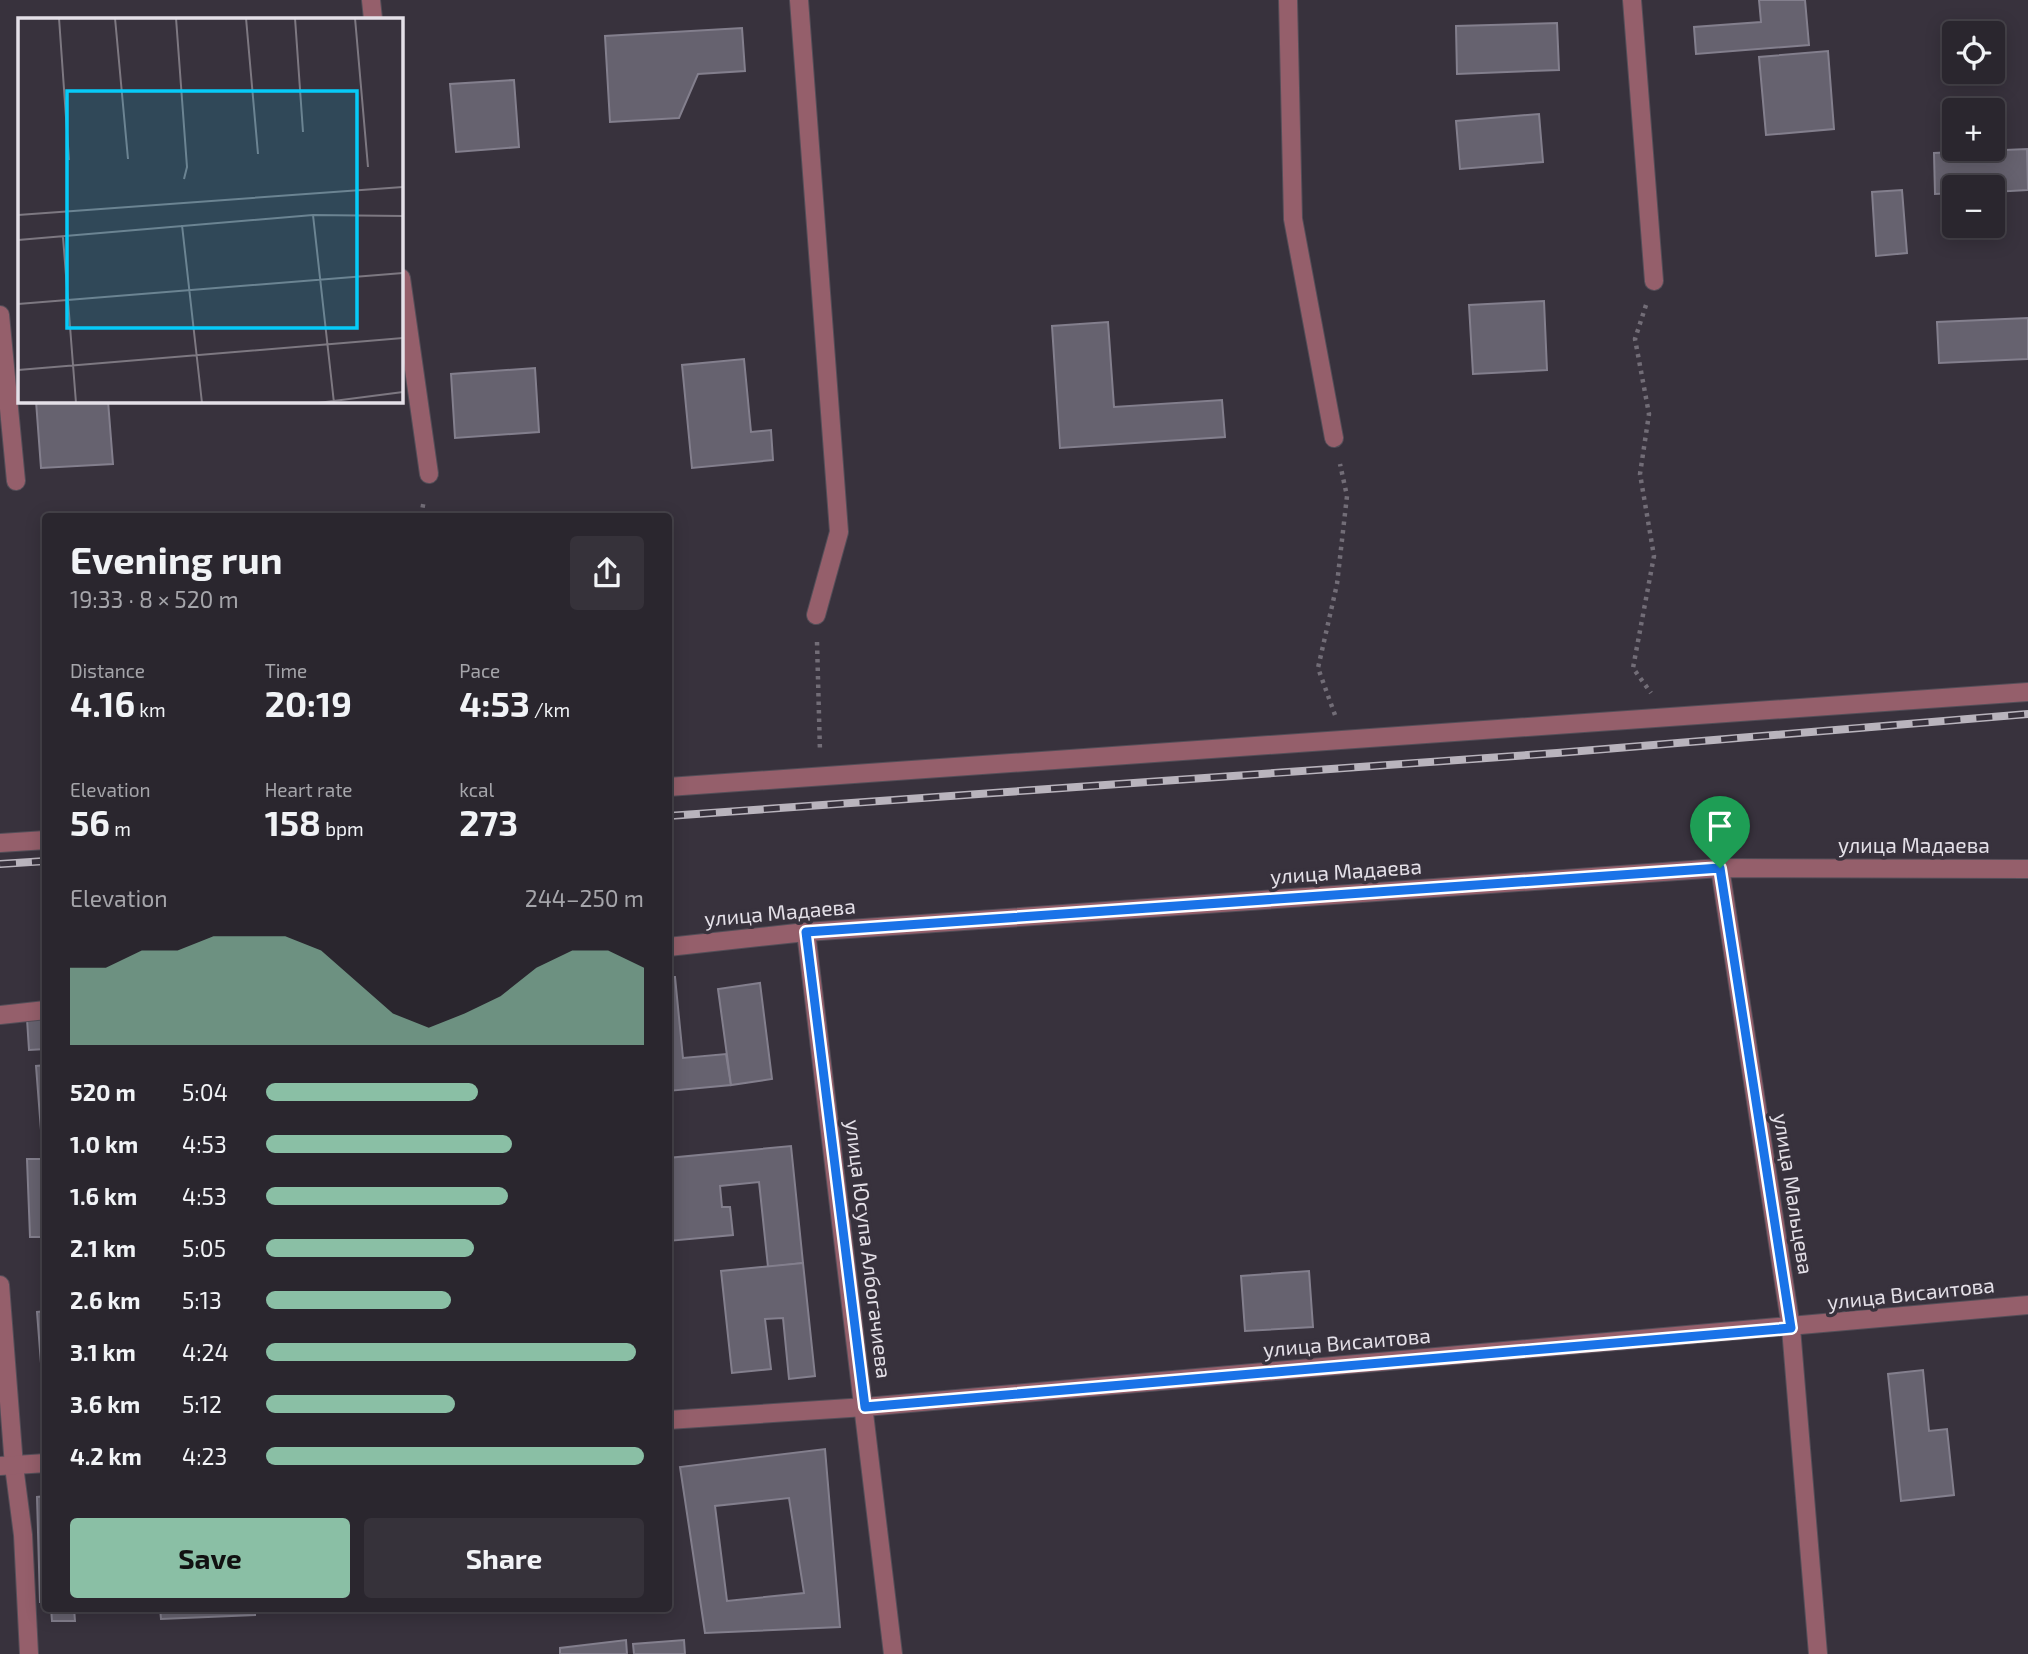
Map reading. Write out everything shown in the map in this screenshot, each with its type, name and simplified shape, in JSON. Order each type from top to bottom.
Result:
[{"type":"street","points":[[371,0],[373,18]]},
{"type":"street","points":[[800,0],[839,532],[816,615]]},
{"type":"street","points":[[1288,0],[1293,219],[1334,438]]},
{"type":"street","points":[[1632,0],[1654,281]]},
{"type":"street","points":[[402,285],[429,474]]},
{"type":"street","points":[[0,315],[16,481]]},
{"type":"street","points":[[672,786],[2028,692]]},
{"type":"street","points":[[0,843],[42,839]]},
{"type":"street","name":"улица Мадаева","points":[[672,947],[806,932],[1720,868],[2028,869]]},
{"type":"street","name":"улица Мальцева","points":[[1720,868],[1791,1328],[1818,1654]]},
{"type":"street","name":"улица Юсупа Албогачиева","points":[[806,932],[893,1654]]},
{"type":"street","points":[[0,1015],[42,1010]]},
{"type":"street","points":[[0,1285],[7,1466],[23,1535],[29,1654]]},
{"type":"street","name":"улица Висаитова","points":[[672,1420],[865,1407],[2028,1306]]},
{"type":"street","points":[[7,1466],[42,1463]]},
{"type":"path","points":[[1654,281],[1635,339],[1649,414],[1640,474],[1654,556],[1633,668],[1668,716]]},
{"type":"path","points":[[1334,438],[1347,496],[1337,584],[1318,668],[1344,738]]},
{"type":"path","points":[[816,615],[821,774]]},
{"type":"building","points":[[1759,0],[1805,0],[1809,45],[1696,54],[1694,27],[1761,22]]},
{"type":"building","points":[[1557,23],[1559,70],[1457,74],[1456,26]]},
{"type":"building","points":[[742,28],[745,71],[698,74],[679,118],[610,122],[605,36]]},
{"type":"building","points":[[1828,51],[1834,129],[1766,135],[1759,57]]},
{"type":"building","points":[[514,80],[519,147],[456,152],[450,84]]},
{"type":"building","points":[[1539,114],[1543,162],[1460,169],[1456,121]]},
{"type":"building","points":[[2027,149],[2028,190],[2005,191],[2005,175],[1942,175],[1942,194],[1935,194],[1934,153],[1942,153],[1942,161],[2005,161],[2005,150]]},
{"type":"building","points":[[1902,190],[1907,253],[1876,256],[1872,192]]},
{"type":"building","points":[[1544,301],[1547,370],[1473,374],[1469,305]]},
{"type":"building","points":[[2028,318],[2028,359],[1939,363],[1937,322]]},
{"type":"building","points":[[1108,322],[1114,407],[1222,400],[1225,437],[1060,448],[1052,326]]},
{"type":"building","points":[[744,359],[751,432],[771,430],[773,460],[692,468],[682,365]]},
{"type":"building","points":[[535,368],[539,432],[455,438],[451,374]]},
{"type":"building","points":[[36,402],[108,402],[113,464],[41,468]]},
{"type":"building","points":[[672,977],[675,977],[683,1058],[726,1054],[731,1085],[672,1091]]},
{"type":"building","points":[[760,983],[772,1079],[731,1085],[718,989]]},
{"type":"building","points":[[42,1017],[42,1049],[29,1050],[27,1019]]},
{"type":"building","points":[[42,1065],[42,1143],[36,1066]]},
{"type":"building","points":[[791,1146],[803,1263],[768,1267],[759,1182],[720,1186],[722,1207],[730,1207],[733,1235],[672,1241],[672,1158]]},
{"type":"building","points":[[27,1159],[42,1159],[42,1237],[30,1237]]},
{"type":"building","points":[[803,1263],[815,1376],[789,1379],[783,1318],[765,1319],[771,1369],[732,1373],[721,1271]]},
{"type":"building","points":[[1309,1271],[1313,1327],[1245,1331],[1241,1276]]},
{"type":"building","points":[[42,1311],[42,1376],[37,1312]]},
{"type":"building","points":[[1923,1370],[1929,1431],[1947,1429],[1954,1495],[1901,1501],[1888,1374]]},
{"type":"building","points":[[825,1449],[840,1627],[705,1633],[680,1467]],"holes":[[[789,1498],[804,1593],[727,1601],[715,1506]]]},
{"type":"building","points":[[42,1496],[42,1602],[40,1602],[37,1497]]},
{"type":"building","points":[[51,1612],[74,1612],[75,1621],[52,1621]]},
{"type":"building","points":[[160,1612],[255,1612],[255,1615],[161,1619]]},
{"type":"building","points":[[626,1640],[627,1654],[560,1654],[560,1648]]},
{"type":"building","points":[[684,1640],[685,1654],[634,1654],[633,1644]]},
{"type":"railway","points":[[672,816],[1557,753],[2028,714]]},
{"type":"railway","points":[[0,864],[42,861]]},
{"type":"route","points":[[1720,868],[1791,1328],[865,1407],[806,932],[1720,868]]}]
